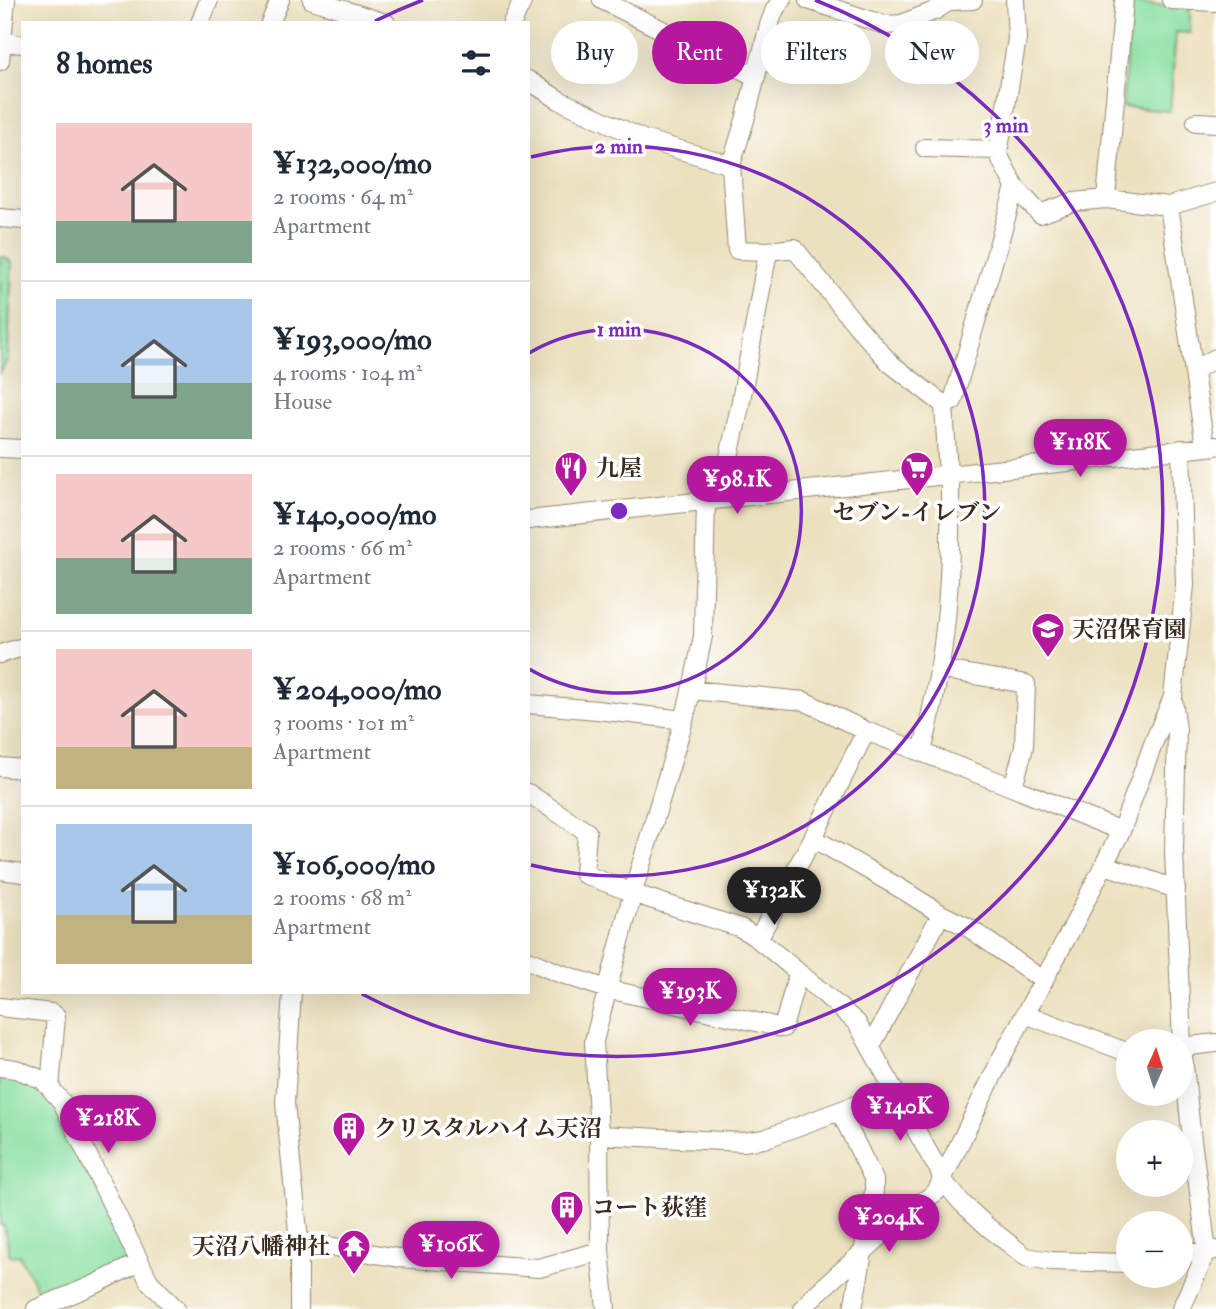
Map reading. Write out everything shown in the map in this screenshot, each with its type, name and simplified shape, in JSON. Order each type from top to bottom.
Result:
[{"type":"street","points":[[6,0],[1,49],[21,44]]},
{"type":"street","points":[[201,21],[209,0]]},
{"type":"street","points":[[271,21],[280,0]]},
{"type":"street","points":[[312,0],[379,21]]},
{"type":"street","points":[[513,21],[523,0]]},
{"type":"street","points":[[602,0],[756,77]]},
{"type":"street","points":[[782,0],[769,25],[731,165],[737,250],[794,248],[890,363],[944,405],[947,475],[950,486],[948,595],[932,714],[922,752]]},
{"type":"street","points":[[808,0],[885,25],[901,24],[934,11],[950,1],[973,0]]},
{"type":"street","points":[[1015,0],[1017,39],[998,154],[1015,187],[1040,214],[1073,202],[1106,199],[1169,206],[1216,192]]},
{"type":"street","points":[[1106,199],[1124,0]]},
{"type":"street","points":[[1171,0],[1216,2]]},
{"type":"street","points":[[530,81],[559,100],[643,139],[731,165]]},
{"type":"street","points":[[1196,122],[1216,123]]},
{"type":"street","points":[[925,148],[999,149]]},
{"type":"street","points":[[944,405],[953,401],[1015,187]]},
{"type":"street","points":[[530,520],[1211,446],[1194,370],[1169,206]]},
{"type":"street","points":[[0,218],[21,220]]},
{"type":"street","points":[[606,1309],[600,1251],[599,1135],[594,1041],[633,892],[684,720],[703,636],[713,500],[740,407],[768,251]]},
{"type":"street","points":[[1194,370],[1216,358]]},
{"type":"street","points":[[0,448],[21,449]]},
{"type":"street","points":[[1181,449],[1185,585],[1173,697],[1177,729],[1174,851],[1181,1029]]},
{"type":"street","points":[[0,654],[21,648]]},
{"type":"street","points":[[939,669],[1026,684],[1024,747],[1013,787]]},
{"type":"street","points":[[691,690],[804,701],[866,731],[1121,831]]},
{"type":"street","points":[[803,1309],[902,1217],[936,1192],[1004,1053],[1105,865],[1173,697]]},
{"type":"street","points":[[530,704],[684,720]]},
{"type":"street","points":[[758,939],[813,838],[866,731]]},
{"type":"street","points":[[0,767],[21,769]]},
{"type":"street","points":[[530,794],[587,832],[584,874],[741,928],[758,939],[857,1023],[939,1169],[942,1180],[989,1228],[1026,1257],[1051,1261],[1116,1263]]},
{"type":"street","points":[[813,838],[969,928],[1044,981]]},
{"type":"street","points":[[1105,865],[1176,889]]},
{"type":"street","points":[[0,870],[21,873]]},
{"type":"street","points":[[870,1046],[941,914]]},
{"type":"street","points":[[530,961],[607,989],[783,1028],[798,973]]},
{"type":"street","points":[[292,994],[285,1103],[299,1241],[299,1309]]},
{"type":"street","points":[[0,1007],[52,1013],[57,1016],[50,1088]]},
{"type":"street","points":[[1026,1014],[1116,1048]]},
{"type":"street","points":[[1194,1046],[1216,1043]]},
{"type":"street","points":[[0,1068],[16,1069],[43,1080],[62,1102],[149,1281],[171,1308]]},
{"type":"street","points":[[599,1135],[743,1142],[764,1139],[893,1091]]},
{"type":"street","points":[[1181,1309],[1211,1250],[1189,1106]]},
{"type":"street","points":[[841,1111],[874,1180],[853,1309]]},
{"type":"street","points":[[299,1241],[398,1258],[539,1268],[600,1251]]},
{"type":"street","points":[[1193,1252],[1211,1250]]},
{"type":"street","points":[[36,1309],[140,1262]]},
{"type":"green space","points":[[1132,3],[1190,8],[1190,33],[1176,32],[1170,111],[1122,107]]},
{"type":"green space","points":[[0,257],[5,257],[12,263],[8,359],[0,373]]},
{"type":"green space","points":[[0,1072],[24,1079],[46,1090],[62,1107],[80,1159],[131,1258],[43,1300],[19,1255],[10,1256],[4,1226],[0,1225]]},
{"type":"place","name":"九屋","points":[[571,498]]},
{"type":"place","name":"セブン-イレブン","points":[[917,498]]},
{"type":"place","name":"天沼保育園","points":[[1048,659]]},
{"type":"place","name":"クリスタルハイム天沼","points":[[349,1158]]},
{"type":"place","name":"コート荻窪","points":[[567,1237]]},
{"type":"place","name":"天沼八幡神社","points":[[354,1276]]}]
